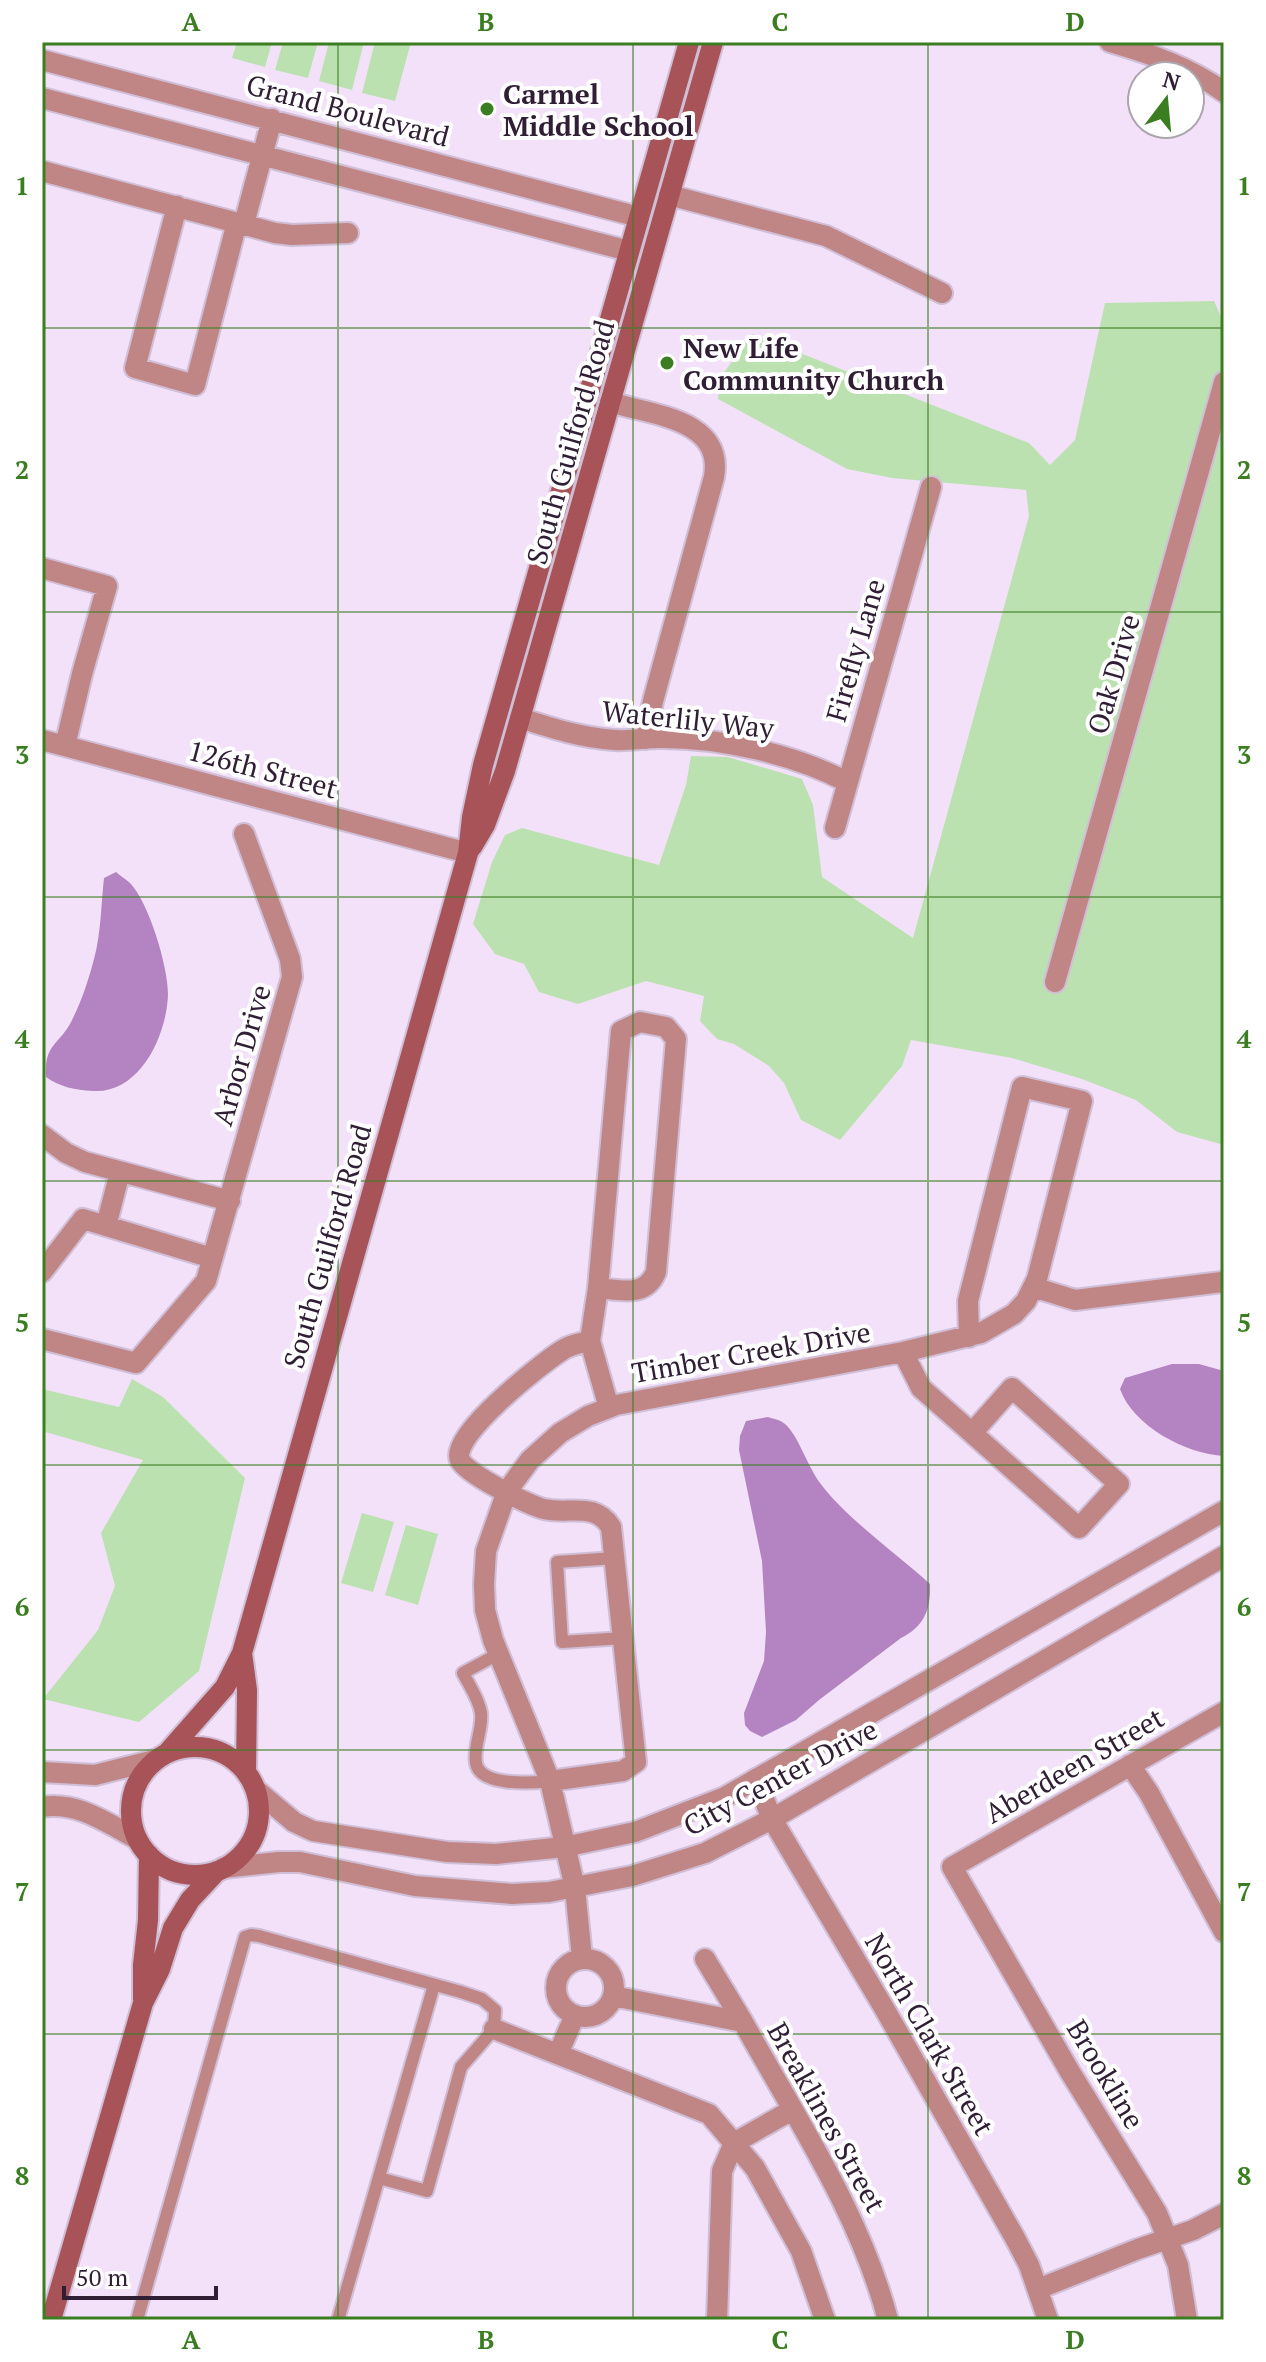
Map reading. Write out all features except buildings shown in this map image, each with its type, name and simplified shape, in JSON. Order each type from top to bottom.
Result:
[{"type":"main road","name":"South Guilford Road","points":[[161,1757],[225,1687],[242,1653],[468,853],[483,765],[689,42]]},
{"type":"main road","name":"South Guilford Road","points":[[468,853],[485,825],[505,771],[713,42]]},
{"type":"main road","name":"South Guilford Road","points":[[242,1653],[247,1690],[250,1780]]},
{"type":"main road","points":[[51,2320],[143,2003],[160,1969],[173,1928],[190,1900],[220,1870],[235,1861],[252,1841],[259,1815],[250,1780],[227,1755],[203,1747],[191,1747],[161,1757],[139,1779],[131,1803],[131,1815],[143,1847],[148,1920],[143,2003]]},
{"type":"main road","points":[[143,1847],[158,1863],[181,1873],[205,1874],[220,1870]]},
{"type":"street","points":[[1110,42],[1149,53],[1189,70],[1224,92]]},
{"type":"street","name":"Grand Boulevard","points":[[42,60],[639,217]]},
{"type":"street","points":[[42,98],[629,251]]},
{"type":"street","points":[[177,206],[135,368],[195,385],[272,119]]},
{"type":"street","points":[[42,171],[292,235],[348,233]]},
{"type":"street","points":[[669,195],[826,236],[942,293]]},
{"type":"street","name":"Oak Drive","points":[[1055,982],[1224,382]]},
{"type":"street","points":[[610,402],[690,426],[706,439],[716,461],[653,701],[646,739]]},
{"type":"street","name":"Firefly Lane","points":[[835,828],[931,487]]},
{"type":"street","points":[[42,568],[107,586],[65,746]]},
{"type":"street","name":"Waterlily Way","points":[[520,718],[565,732],[618,741],[675,739],[765,751],[823,770],[847,782]]},
{"type":"street","name":"126th Street","points":[[42,740],[468,853]]},
{"type":"street","name":"Arbor Drive","points":[[42,1339],[136,1363],[206,1281],[292,971],[244,834]]},
{"type":"street","name":"Timber Creek Drive","points":[[598,1288],[639,1291],[653,1281],[656,1272],[676,1039],[672,1032],[659,1025],[633,1023],[621,1031],[598,1288],[590,1341],[609,1408]]},
{"type":"street","name":"Timber Creek Drive","points":[[575,1888],[550,1781],[498,1654],[485,1610],[486,1551],[507,1491],[530,1460],[560,1433],[609,1408],[646,1398],[903,1352],[969,1337],[999,1325],[1026,1301],[1033,1287],[1082,1101],[1022,1087],[968,1301],[969,1337]]},
{"type":"street","points":[[42,1135],[66,1153],[120,1172],[230,1201]]},
{"type":"street","points":[[106,1226],[120,1172]]},
{"type":"street","points":[[42,1272],[83,1219],[212,1258]]},
{"type":"street","points":[[1033,1287],[1075,1300],[1223,1284]]},
{"type":"street","points":[[550,1781],[623,1771],[636,1762],[611,1527],[599,1514],[587,1510],[539,1508],[483,1479],[462,1464],[459,1449],[507,1392],[528,1374],[564,1348],[590,1341]]},
{"type":"street","name":"Timber Creek Drive","points":[[903,1352],[921,1388],[1079,1528],[1119,1484],[1012,1388],[972,1433]]},
{"type":"street","name":"City Center Drive","points":[[250,1780],[294,1822],[313,1831],[447,1852],[519,1853],[635,1832],[725,1797],[1224,1511]]},
{"type":"street","name":"City Center Drive","points":[[220,1870],[300,1862],[415,1886],[512,1894],[575,1888],[632,1876],[705,1853],[772,1819],[1224,1556]]},
{"type":"street","name":"Aberdeen Street","points":[[952,1867],[1224,1712]]},
{"type":"street","points":[[42,1772],[95,1775],[161,1757]]},
{"type":"street","points":[[1130,1765],[1149,1793],[1224,1932]]},
{"type":"street","name":"North Clark Street","points":[[756,1779],[772,1819],[1015,2238],[1048,2320]]},
{"type":"street","points":[[42,1807],[72,1807],[143,1847]]},
{"type":"street","name":"Brookline","points":[[952,1867],[1070,2072],[1157,2213],[1178,2265],[1187,2320]]},
{"type":"street","points":[[575,1888],[582,1958]]},
{"type":"street","points":[[582,1958],[590,1959],[604,1966],[613,1980],[613,1996],[598,2014],[582,2017],[561,2005],[555,1988],[566,1965],[582,1958]]},
{"type":"street","points":[[705,1959],[743,2022]]},
{"type":"street","name":"Breaklines Street","points":[[613,1996],[743,2022],[855,2222],[888,2320]]},
{"type":"street","points":[[558,2054],[575,2015]]},
{"type":"street","points":[[494,2029],[709,2114],[755,2168],[801,2251],[825,2320]]},
{"type":"street","points":[[717,2320],[722,2171],[734,2143],[792,2110]]},
{"type":"street","points":[[1038,2289],[1193,2230],[1224,2214]]},
{"type":"lane","points":[[646,190],[669,195]]},
{"type":"lane","points":[[639,217],[661,223]]},
{"type":"lane","points":[[629,251],[652,257]]},
{"type":"lane","points":[[500,711],[520,718]]},
{"type":"lane","points":[[615,1558],[557,1562],[562,1642],[624,1638]]},
{"type":"lane","points":[[498,1654],[463,1673],[481,1713],[475,1763],[480,1772],[517,1784],[550,1781]]},
{"type":"lane","points":[[137,2320],[245,1937],[259,1936],[482,1999],[495,2010],[494,2029],[461,2067],[427,2191],[379,2178]]},
{"type":"lane","points":[[338,2320],[434,1985]]},
{"type":"green space","points":[[237,42],[272,42],[265,67],[232,58]]},
{"type":"green space","points":[[283,42],[318,42],[308,78],[275,70]]},
{"type":"green space","points":[[329,42],[364,42],[352,90],[319,81]]},
{"type":"green space","points":[[375,42],[411,42],[395,101],[362,93]]},
{"type":"green space","points":[[1214,301],[1224,324],[1224,1145],[1177,1132],[1136,1100],[1082,1079],[1012,1058],[911,1040],[902,1066],[840,1140],[801,1120],[784,1083],[769,1066],[734,1044],[717,1039],[700,1021],[704,996],[646,981],[578,1004],[539,992],[524,964],[495,954],[473,924],[492,862],[505,835],[522,828],[659,865],[686,785],[691,756],[728,757],[802,779],[813,805],[822,877],[913,938],[1029,516],[1026,490],[892,478],[847,469],[718,399],[720,378],[752,334],[1029,443],[1050,465],[1075,440],[1105,303]]},
{"type":"green space","points":[[132,1379],[163,1397],[245,1478],[199,1671],[139,1722],[43,1699],[98,1630],[115,1586],[101,1533],[143,1460],[42,1431],[42,1389],[119,1407]]},
{"type":"green space","points":[[362,1513],[394,1522],[373,1592],[341,1583]]},
{"type":"green space","points":[[406,1525],[438,1534],[418,1605],[385,1595]]},
{"type":"shaded area","points":[[116,872],[137,892],[156,936],[167,982],[166,1010],[156,1044],[137,1072],[110,1089],[74,1089],[46,1077],[46,1066],[50,1050],[76,1011],[90,974],[99,930],[104,878]]},
{"type":"shaded area","points":[[1172,1364],[1199,1364],[1224,1371],[1224,1456],[1194,1450],[1163,1436],[1136,1415],[1127,1402],[1120,1389],[1125,1378]]},
{"type":"shaded area","points":[[768,1417],[790,1429],[831,1496],[930,1584],[930,1593],[921,1623],[909,1634],[796,1720],[762,1737],[745,1725],[744,1713],[764,1661],[766,1632],[762,1561],[739,1450],[746,1421]]},
{"type":"place","name":"Carmel Middle School","points":[[487,109]]},
{"type":"place","name":"New Life Community Church","points":[[667,363]]}]
